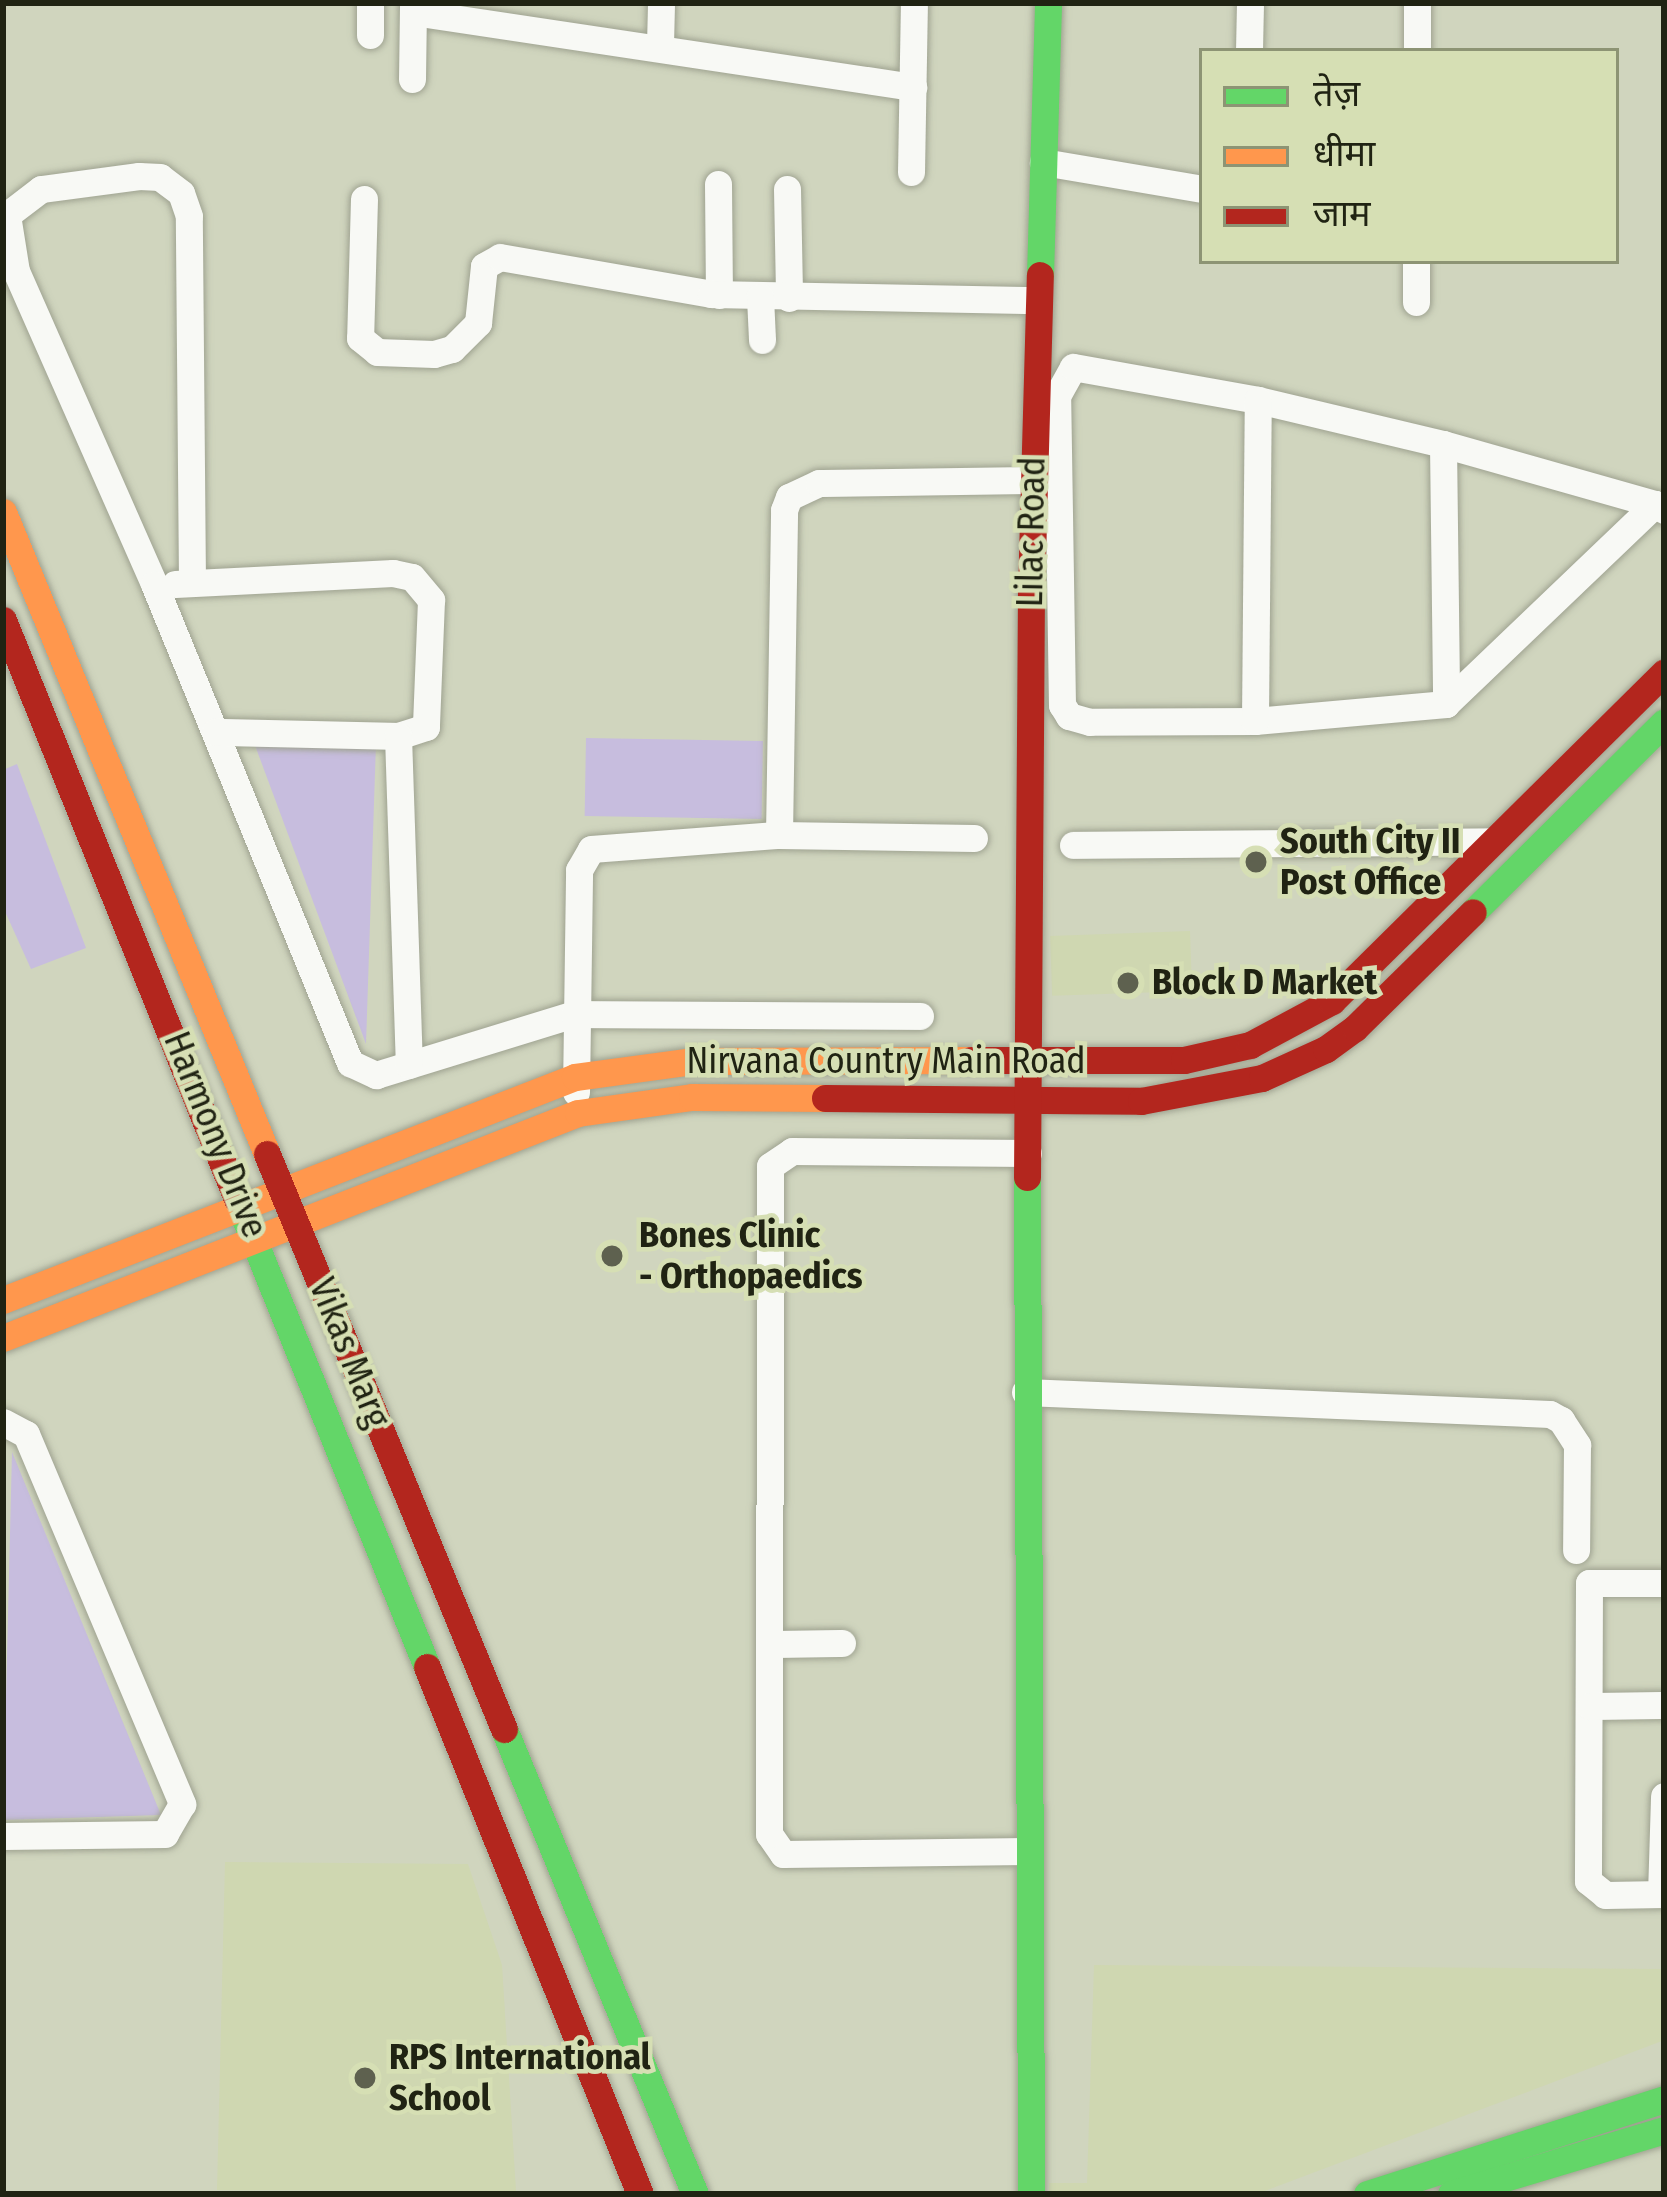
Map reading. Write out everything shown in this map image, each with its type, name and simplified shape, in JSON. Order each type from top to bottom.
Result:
[{"type":"street","points":[[370,3],[370,35]]},
{"type":"street","points":[[660,45],[661,3]]},
{"type":"street","points":[[911,172],[914,3]]},
{"type":"street","name":"Lilac Road","points":[[1030,2194],[1025,1392],[1033,480],[1048,3]]},
{"type":"street","points":[[1250,3],[1250,48]]},
{"type":"street","points":[[1417,48],[1418,3]]},
{"type":"street","points":[[412,79],[413,8],[913,87]]},
{"type":"street","points":[[1043,163],[1199,189]]},
{"type":"street","points":[[192,583],[189,216],[181,193],[160,177],[139,176],[40,189],[7,214],[16,271],[154,584],[350,1063],[376,1075],[574,1014],[920,1016]]},
{"type":"street","points":[[718,184],[719,295]]},
{"type":"street","points":[[787,189],[789,298]]},
{"type":"street","points":[[364,199],[360,331],[369,350],[434,354],[452,349],[478,323],[484,266],[492,258],[719,295],[1037,299]]},
{"type":"street","points":[[1416,264],[1416,302]]},
{"type":"street","points":[[760,297],[761,340]]},
{"type":"street","points":[[1084,366],[1258,400],[1443,444],[1660,507],[1446,704],[1256,721],[1090,722],[1069,716],[1062,705],[1057,396],[1066,372],[1084,366]]},
{"type":"street","points":[[1256,721],[1258,400]]},
{"type":"street","points":[[1443,444],[1446,704]]},
{"type":"street","points":[[779,835],[784,510],[789,497],[819,483],[1033,480]]},
{"type":"street","name":"Vikas Marg","points":[[3,512],[694,2194]]},
{"type":"street","points":[[154,584],[393,573],[412,577],[431,600],[425,727],[398,736],[214,732]]},
{"type":"street","name":"Harmony Drive","points":[[3,620],[640,2194]]},
{"type":"street","name":"Nirvana Country Main Road","points":[[3,1300],[575,1077],[694,1061],[1184,1060],[1281,1032],[1332,1001],[1664,673]]},
{"type":"street","name":"Nirvana Country Main Road","points":[[3,1338],[578,1113],[692,1096],[1030,1103],[1188,1096],[1262,1078],[1326,1049],[1367,1017],[1664,722]]},
{"type":"street","points":[[398,736],[409,1065]]},
{"type":"street","points":[[578,1113],[574,1014],[579,870],[591,849],[779,835],[974,838]]},
{"type":"street","points":[[1073,845],[1490,841]]},
{"type":"street","points":[[1027,1851],[776,1850],[769,1834],[770,1166],[792,1150],[1028,1153]]},
{"type":"street","points":[[1025,1392],[1550,1414],[1562,1420],[1577,1445],[1576,1550]]},
{"type":"street","points":[[3,1422],[26,1434],[182,1804],[165,1834],[3,1836]]},
{"type":"street","points":[[1664,1582],[1589,1583],[1588,1881],[1605,1895],[1663,1894],[1664,1796]]},
{"type":"street","points":[[420,1641],[460,1626]]},
{"type":"street","points":[[772,1644],[842,1643]]},
{"type":"street","points":[[1590,1706],[1664,1705]]},
{"type":"street","points":[[1366,2194],[1664,2098]]},
{"type":"street","points":[[1451,2194],[1664,2130]]},
{"type":"shaded area","points":[[586,738],[763,741],[762,819],[585,816]]},
{"type":"shaded area","points":[[253,740],[376,743],[366,1044]]},
{"type":"shaded area","points":[[17,764],[86,948],[31,969],[3,907],[3,770]]},
{"type":"shaded area","name":"Block D Market","points":[[1190,931],[1192,991],[1052,996],[1050,936]]},
{"type":"shaded area","points":[[12,1452],[161,1815],[3,1820]]},
{"type":"shaded area","name":"RPS International School","points":[[225,1862],[468,1864],[502,1965],[516,2191],[217,2190]]},
{"type":"shaded area","points":[[1094,1965],[1664,1969],[1662,2041],[1257,2194],[1049,2194],[1049,2183],[1087,2183]]},
{"type":"traffic: fast","points":[[1040,275],[1048,3]]},
{"type":"traffic: fast","points":[[1473,912],[1664,722]]},
{"type":"traffic: fast","points":[[1027,1177],[1031,2194]]},
{"type":"traffic: fast","points":[[237,1199],[427,1667]]},
{"type":"traffic: fast","points":[[504,1729],[695,2194]]},
{"type":"traffic: fast","points":[[1367,2194],[1664,2099]]},
{"type":"traffic: fast","points":[[1451,2194],[1664,2130]]},
{"type":"traffic: slow","points":[[3,512],[267,1154]]},
{"type":"traffic: slow","points":[[3,1300],[575,1077],[694,1061],[971,1060]]},
{"type":"traffic: slow","points":[[3,1338],[578,1113],[692,1097],[825,1098]]},
{"type":"traffic: jam","points":[[1027,1177],[1031,592],[1040,275]]},
{"type":"traffic: jam","points":[[3,620],[237,1199]]},
{"type":"traffic: jam","points":[[971,1060],[1184,1060],[1250,1045],[1332,1001],[1664,672]]},
{"type":"traffic: jam","points":[[825,1098],[1141,1101],[1262,1078],[1326,1049],[1355,1028],[1473,912]]},
{"type":"traffic: jam","points":[[267,1154],[504,1729]]},
{"type":"traffic: jam","points":[[427,1667],[640,2194]]},
{"type":"place","name":"South City II Post Office","points":[[1256,862]]},
{"type":"place","name":"Block D Market","points":[[1128,983]]},
{"type":"place","name":"Bones Clinic - Orthopaedics","points":[[612,1256]]},
{"type":"place","name":"RPS International School","points":[[365,2078]]}]
